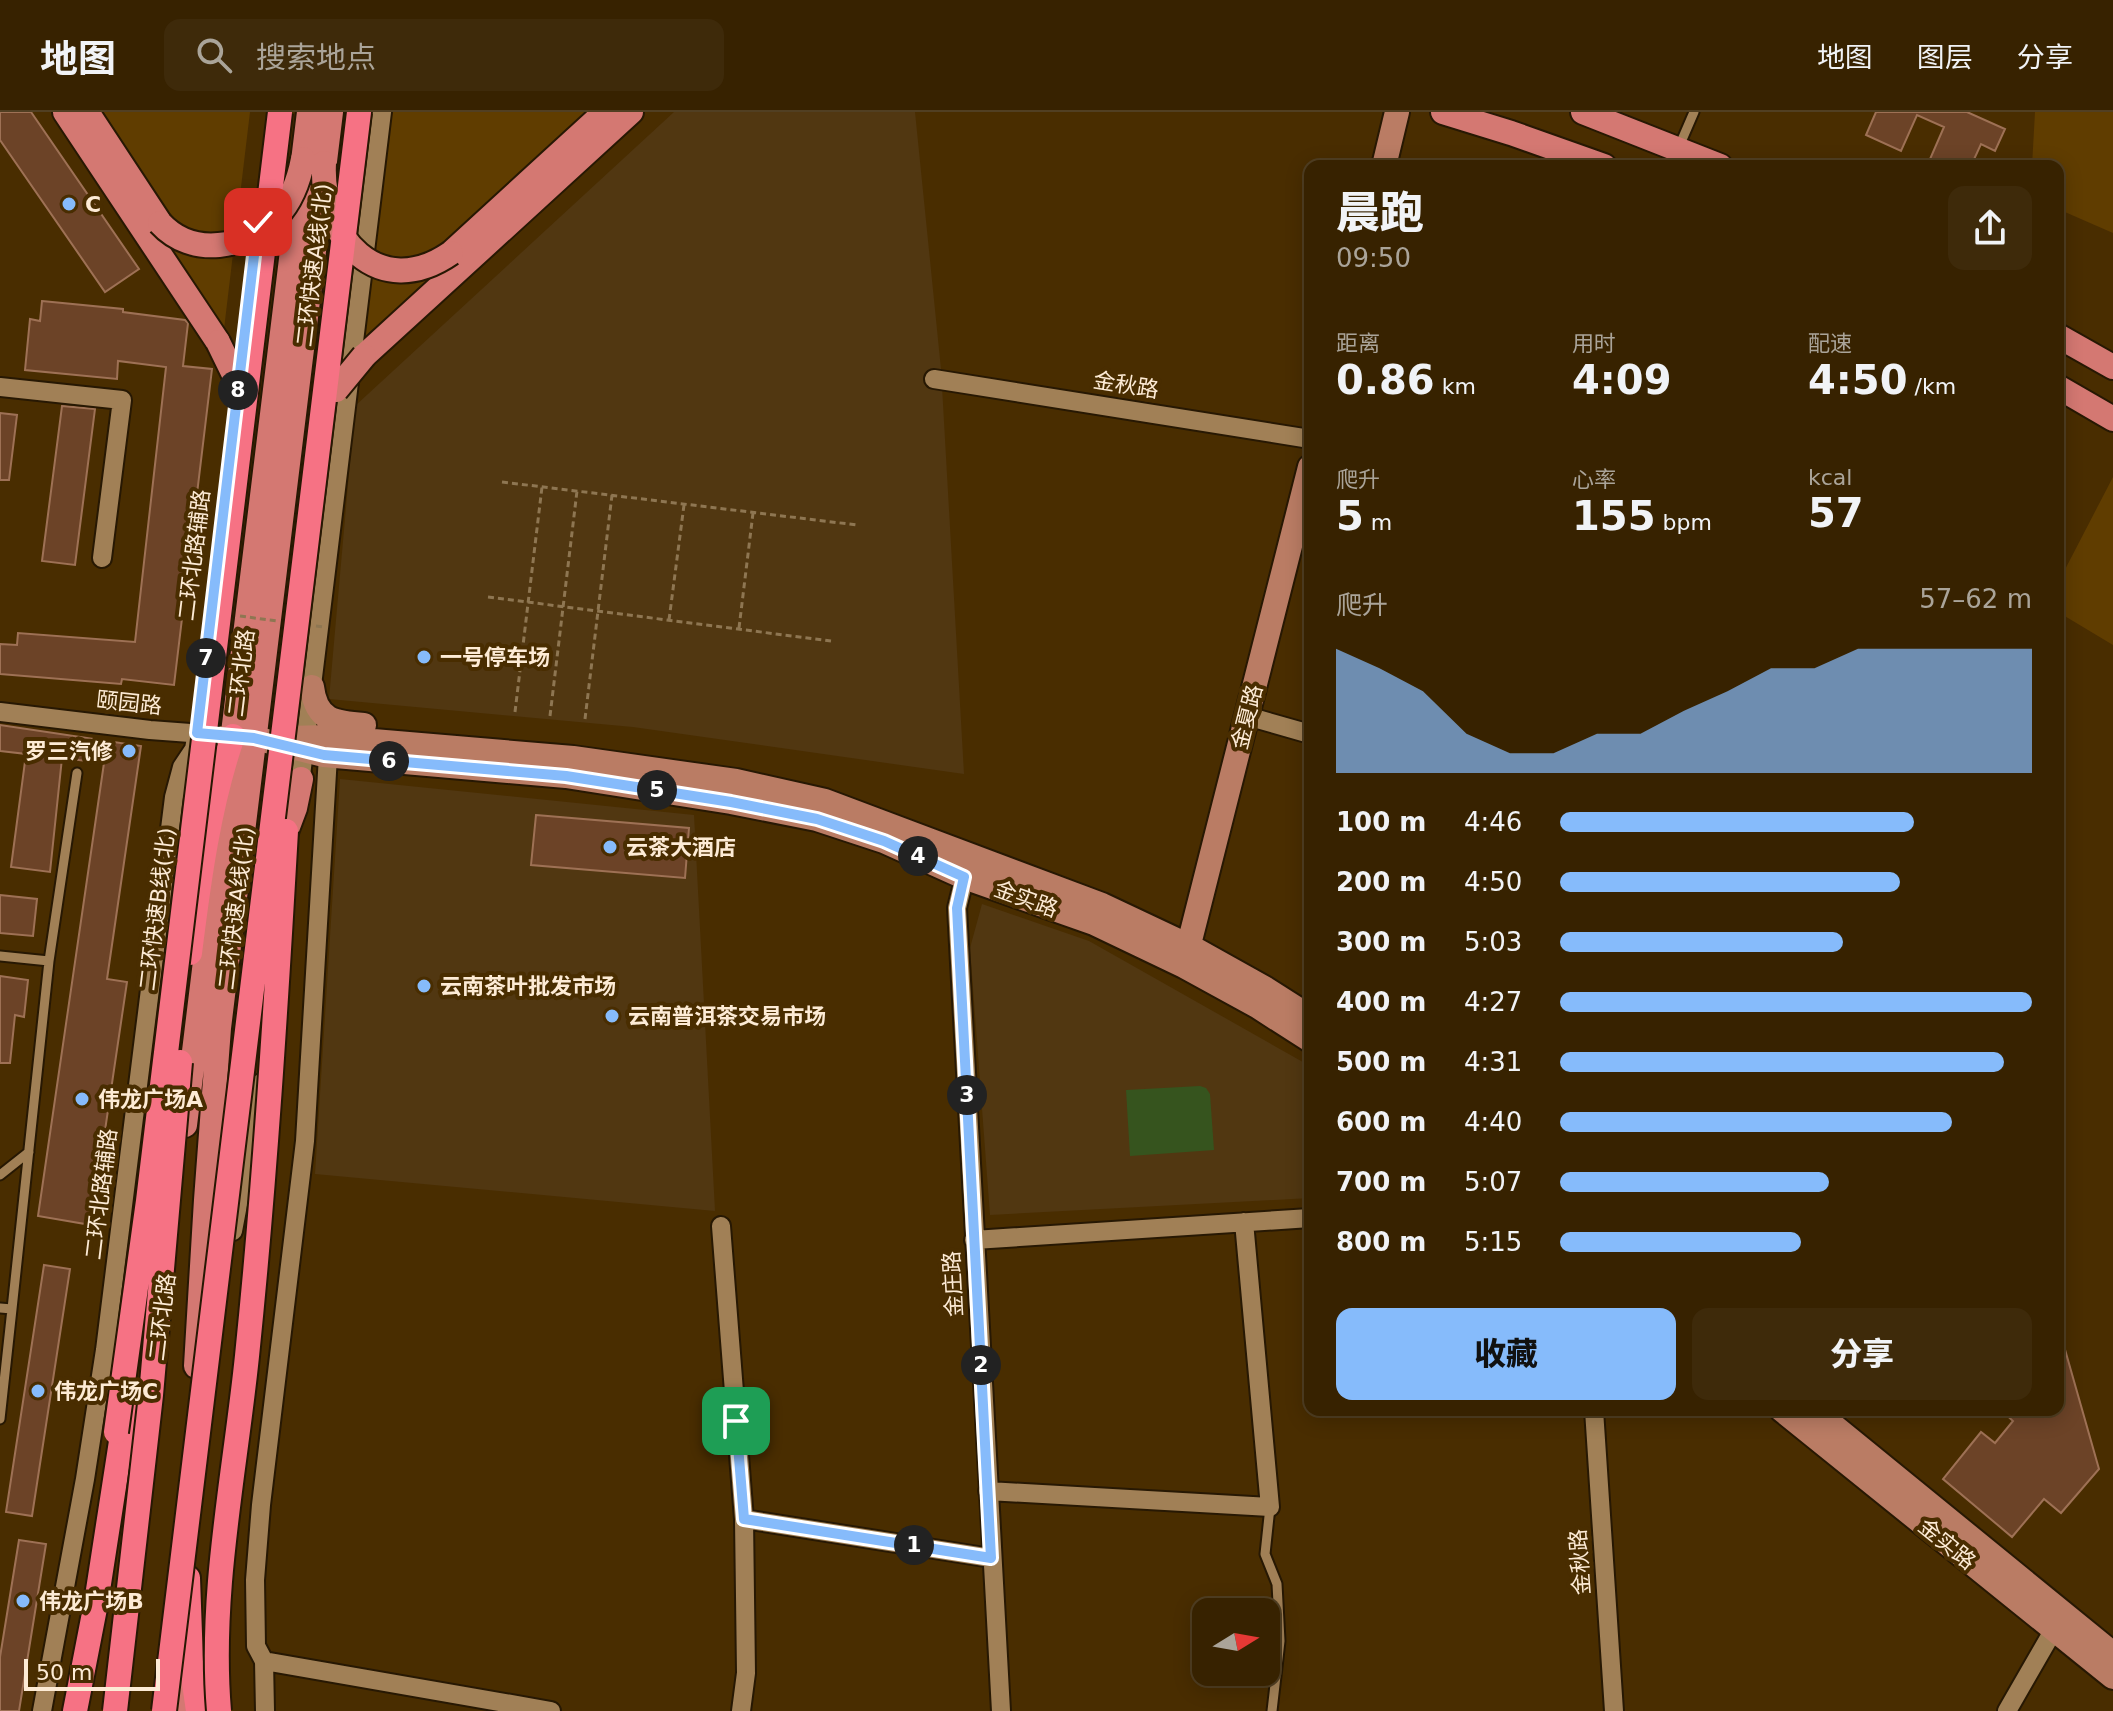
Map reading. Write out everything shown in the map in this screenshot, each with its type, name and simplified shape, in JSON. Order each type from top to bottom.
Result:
[{"type":"highway","name":"二环快速B线(北)","points":[[75,1706],[133,1314],[280,112]]},
{"type":"highway","name":"二环快速A线(北)","points":[[164,1711],[359,112]]},
{"type":"highway","points":[[219,1711],[218,1628],[261,1199],[281,925],[299,601]]},
{"type":"highway","points":[[114,1711],[158,1320],[208,704]]},
{"type":"highway","points":[[75,1706],[98,1592],[205,977],[198,898],[216,801],[243,737]]},
{"type":"highway","points":[[190,1494],[188,1611],[198,1711]]},
{"type":"main road","points":[[65,112],[218,342],[249,414],[272,504]]},
{"type":"main road","points":[[87,112],[160,223],[176,237],[197,245],[221,245],[246,238],[268,224],[287,203],[300,176],[314,161],[333,220],[348,243],[367,260],[389,269],[414,270],[451,253],[605,112]]},
{"type":"main road","name":"二环北路","points":[[309,112],[314,161]]},
{"type":"main road","name":"二环北路","points":[[114,1711],[205,977],[243,737],[314,161],[331,112]]},
{"type":"main road","points":[[272,504],[336,390],[364,356],[631,112]]},
{"type":"main road","points":[[1443,112],[1587,160]]},
{"type":"main road","points":[[1583,112],[1705,160]]},
{"type":"main road","points":[[2064,339],[2113,367]]},
{"type":"main road","points":[[2064,390],[2113,419]]},
{"type":"main road","points":[[195,741],[185,830],[198,898]]},
{"type":"main road","points":[[205,977],[235,939],[291,822],[301,779]]},
{"type":"main road","name":"二环北路","points":[[180,1711],[209,1155],[205,977]]},
{"type":"street","name":"二环北路辅路","points":[[42,1711],[105,1350],[174,797],[182,767],[195,741],[272,112]]},
{"type":"street","points":[[265,1711],[264,1661],[256,1646],[255,1580],[261,1505],[305,1141],[312,687],[382,112]]},
{"type":"street","points":[[1385,160],[1397,112]]},
{"type":"street","name":"金秋路","points":[[934,379],[1304,438]]},
{"type":"street","points":[[0,387],[122,400],[102,558]]},
{"type":"street","name":"金夏路","points":[[1186,956],[1304,491]]},
{"type":"street","points":[[312,687],[319,709],[339,723],[461,735],[507,752]]},
{"type":"street","name":"颐园路","points":[[0,712],[195,741],[243,737]]},
{"type":"street","points":[[1247,716],[1304,732]]},
{"type":"street","name":"金实路","points":[[243,737],[313,748],[566,776],[731,802],[817,819],[967,867]]},
{"type":"street","name":"金实路","points":[[313,748],[326,737],[573,758],[736,781],[825,801],[1094,923],[1266,989],[1304,1013]]},
{"type":"street","points":[[190,1494],[211,1343],[269,1031],[301,779],[313,748]]},
{"type":"street","name":"金庄路","points":[[967,867],[957,908],[1001,1711]]},
{"type":"street","name":"金实路","points":[[1186,956],[1304,1036]]},
{"type":"street","points":[[974,1240],[1304,1218]]},
{"type":"street","points":[[988,1491],[1270,1507],[1244,1222]]},
{"type":"street","points":[[721,1226],[744,1519],[746,1673],[741,1711]]},
{"type":"street","name":"金秋路","points":[[1594,1416],[1614,1711]]},
{"type":"street","name":"金实路","points":[[1789,1416],[2113,1677]]},
{"type":"street","name":"金实路","points":[[1821,1416],[2113,1654]]},
{"type":"street","points":[[744,1519],[991,1558]]},
{"type":"street","points":[[2007,1711],[2053,1631]]},
{"type":"street","points":[[264,1661],[551,1711]]},
{"type":"street","points":[[439,1711],[442,1692]]},
{"type":"lane","points":[[1678,149],[1694,112]]},
{"type":"lane","points":[[0,1419],[49,961],[77,773]]},
{"type":"lane","points":[[0,956],[49,961]]},
{"type":"lane","points":[[0,1175],[29,1152]]},
{"type":"lane","points":[[0,1308],[12,1309]]},
{"type":"lane","points":[[1270,1507],[1265,1554],[1277,1584],[1280,1641],[1272,1711]]},
{"type":"path","points":[[502,482],[857,525]]},
{"type":"path","points":[[515,712],[542,487]]},
{"type":"path","points":[[550,716],[577,491]]},
{"type":"path","points":[[585,719],[612,495]]},
{"type":"path","points":[[669,620],[684,505]]},
{"type":"path","points":[[739,629],[753,513]]},
{"type":"path","points":[[488,597],[831,641]]},
{"type":"path","points":[[239,616],[282,621]]},
{"type":"path","points":[[310,625],[324,627]]},
{"type":"shaded area","points":[[80,112],[250,112],[224,329]]},
{"type":"shaded area","points":[[390,112],[596,112],[444,253],[432,282],[361,342]]},
{"type":"shaded area","points":[[674,112],[915,112],[941,369],[964,774],[633,727],[329,699],[355,406]]},
{"type":"shaded area","points":[[2035,112],[2113,112],[2113,233],[2064,212],[2064,160],[2032,160]]},
{"type":"shaded area","points":[[2113,477],[2113,645],[2064,616],[2064,571]]},
{"type":"shaded area","points":[[340,779],[694,815],[715,1211],[315,1174]]},
{"type":"shaded area","points":[[982,904],[1089,941],[1304,1063],[1304,1198],[990,1215],[970,948]]},
{"type":"shaded area","points":[[1200,1086],[1210,1094],[1214,1150],[1130,1156],[1126,1090]]},
{"type":"building","name":"C","points":[[0,112],[31,112],[139,269],[105,292],[0,140]]},
{"type":"building","points":[[1876,112],[1967,112],[2005,129],[1995,151],[1981,144],[1974,160],[1930,160],[1944,127],[1917,115],[1901,151],[1866,135]]},
{"type":"building","points":[[42,301],[123,309],[123,312],[185,320],[188,323],[183,366],[212,369],[174,685],[122,679],[121,684],[0,674],[0,644],[17,645],[18,633],[135,642],[166,367],[118,361],[117,379],[25,370],[30,319],[40,321]]},
{"type":"building","points":[[62,406],[95,409],[75,565],[42,561]]},
{"type":"building","points":[[0,413],[17,415],[9,480],[0,480]]},
{"type":"building","name":"伟龙广场A","points":[[0,725],[141,746],[107,979],[127,982],[91,1225],[38,1216],[104,763],[62,758],[50,872],[11,867],[26,754],[0,751]]},
{"type":"building","name":"云茶大酒店","points":[[536,815],[689,828],[685,878],[531,865]]},
{"type":"building","points":[[0,895],[37,899],[33,936],[0,933]]},
{"type":"building","points":[[0,976],[28,980],[24,1017],[15,1015],[10,1063],[0,1063]]},
{"type":"building","name":"伟龙广场C","points":[[44,1265],[70,1269],[32,1516],[6,1512]]},
{"type":"building","points":[[2064,1346],[2099,1469],[2061,1513],[2044,1499],[2012,1537],[1943,1479],[1981,1432],[1995,1443],[2013,1421],[2008,1416],[2064,1416]]},
{"type":"building","name":"伟龙广场B","points":[[19,1540],[46,1544],[19,1711],[0,1711],[0,1657]]},
{"type":"place","name":"C","points":[[69,204]]},
{"type":"place","name":"一号停车场","points":[[424,657]]},
{"type":"place","name":"罗三汽修","points":[[129,751]]},
{"type":"place","name":"云茶大酒店","points":[[610,847]]},
{"type":"place","name":"云南茶叶批发市场","points":[[424,986]]},
{"type":"place","name":"云南普洱茶交易市场","points":[[612,1016]]},
{"type":"place","name":"伟龙广场A","points":[[82,1099]]},
{"type":"place","name":"伟龙广场C","points":[[38,1391]]},
{"type":"place","name":"伟龙广场B","points":[[23,1601]]},
{"type":"route","points":[[258,222],[197,733],[254,738],[324,755],[566,776],[731,802],[817,819],[884,841],[964,877],[957,908],[991,1558],[744,1519],[736,1421]]}]
